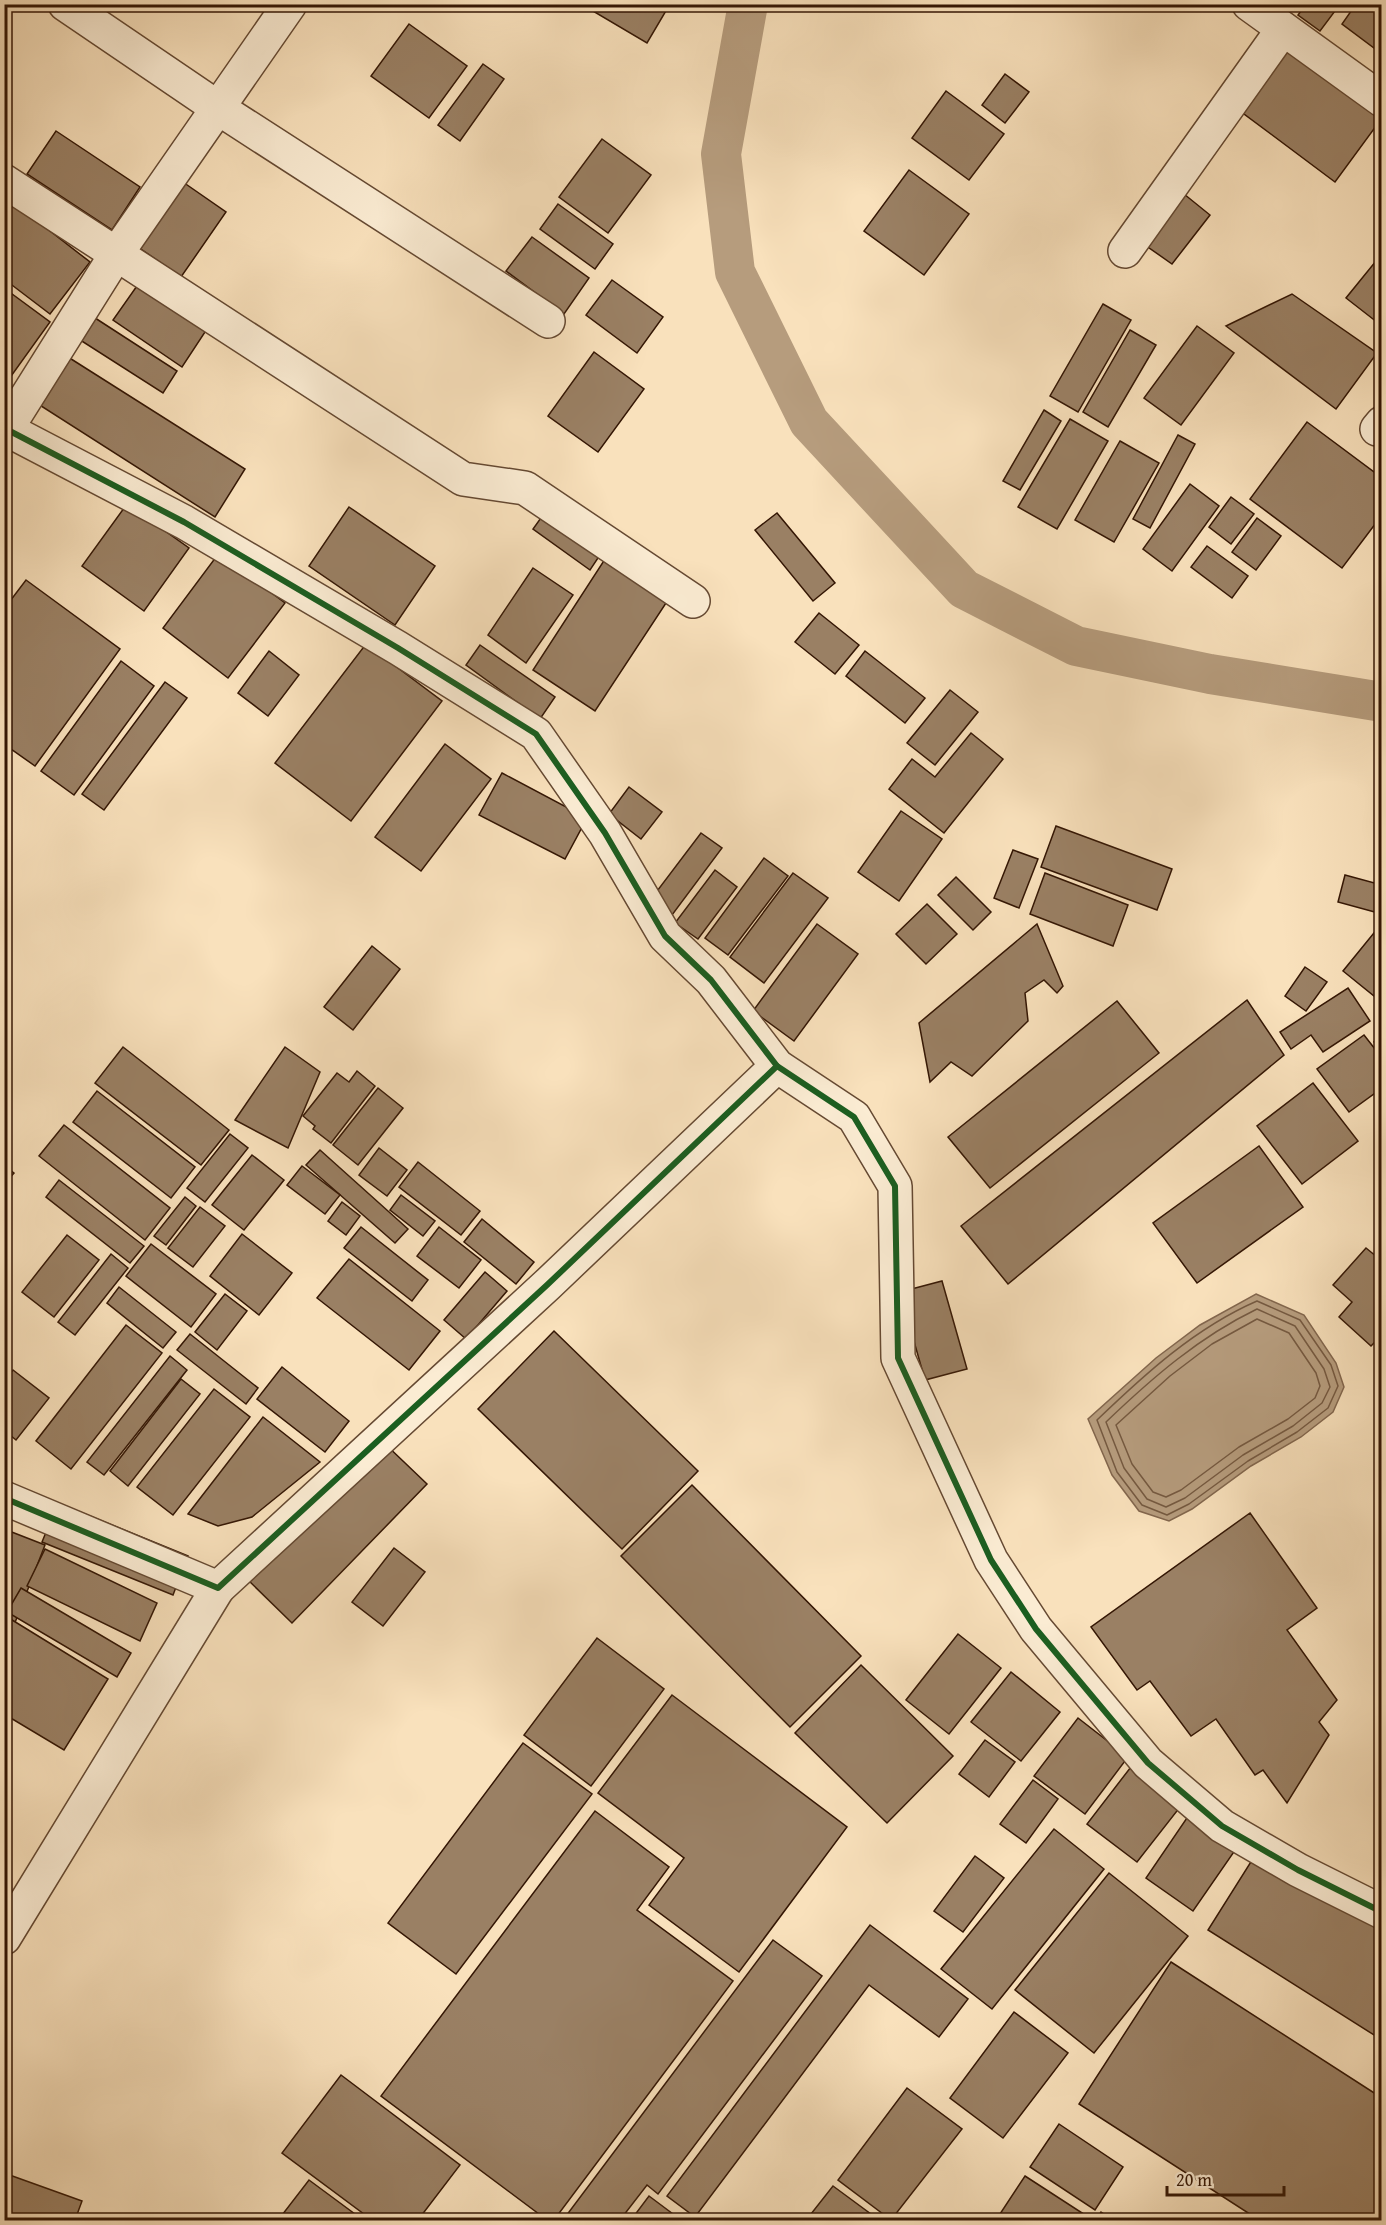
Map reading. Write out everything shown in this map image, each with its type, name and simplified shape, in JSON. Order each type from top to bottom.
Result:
[{"type":"street","points":[[65,4],[218,108],[548,321]]},
{"type":"street","points":[[290,4],[117,253],[5,430],[184,522],[388,642],[536,734],[605,833],[665,936],[711,980],[777,1066],[854,1117],[895,1186],[898,1358],[991,1560],[1036,1629],[1148,1763],[1222,1826],[1298,1870],[1382,1912]]},
{"type":"street","points":[[1249,4],[1382,100]]},
{"type":"street","points":[[1125,251],[1283,29]]},
{"type":"street","points":[[4,181],[463,479],[525,488],[693,601]]},
{"type":"street","points":[[4,1938],[218,1588],[547,1285],[777,1066]]},
{"type":"street","points":[[4,1498],[218,1588]]},
{"type":"water","points":[[1256,1294],[1304,1315],[1336,1363],[1344,1387],[1333,1412],[1301,1437],[1251,1466],[1192,1509],[1169,1521],[1139,1511],[1112,1475],[1088,1419],[1156,1358],[1200,1325]]},
{"type":"building","points":[[581,4],[670,4],[647,43]]},
{"type":"building","points":[[1306,4],[1334,4],[1338,7],[1320,31],[1298,15]]},
{"type":"building","points":[[1356,4],[1382,4],[1382,54],[1342,24]]},
{"type":"building","points":[[409,24],[467,66],[429,118],[371,76]]},
{"type":"building","points":[[1283,45],[1382,118],[1335,182],[1236,108]]},
{"type":"building","points":[[483,64],[504,79],[460,141],[438,125]]},
{"type":"building","points":[[1005,74],[1029,92],[1005,123],[982,105]]},
{"type":"building","points":[[946,91],[1004,134],[969,180],[912,138]]},
{"type":"building","points":[[56,131],[140,187],[112,230],[27,174]]},
{"type":"building","points":[[602,139],[651,175],[608,233],[559,197]]},
{"type":"building","points":[[909,170],[969,214],[924,275],[864,231]]},
{"type":"building","points":[[180,180],[226,212],[181,277],[135,245]]},
{"type":"building","points":[[1184,194],[1210,215],[1172,264],[1145,245]]},
{"type":"building","points":[[5,196],[90,262],[50,314],[4,279]]},
{"type":"building","points":[[558,204],[613,244],[595,269],[540,229]]},
{"type":"building","points":[[532,237],[589,278],[564,314],[506,271]]},
{"type":"building","points":[[1380,256],[1382,258],[1382,326],[1346,298]]},
{"type":"building","points":[[612,280],[663,317],[637,353],[586,315]]},
{"type":"building","points":[[139,283],[207,329],[182,367],[113,320]]},
{"type":"building","points":[[4,288],[50,322],[9,379],[4,376]]},
{"type":"building","points":[[1292,294],[1377,353],[1336,409],[1226,326]]},
{"type":"building","points":[[1103,304],[1131,320],[1078,412],[1050,396]]},
{"type":"building","points":[[92,316],[177,371],[163,393],[77,338]]},
{"type":"building","points":[[1197,326],[1234,353],[1181,425],[1144,398]]},
{"type":"building","points":[[1130,330],[1156,345],[1108,427],[1083,412]]},
{"type":"building","points":[[594,352],[644,389],[598,452],[548,416]]},
{"type":"building","points":[[68,357],[245,469],[215,517],[38,404]]},
{"type":"building","points":[[1044,410],[1061,421],[1020,490],[1003,481]]},
{"type":"building","points":[[1070,419],[1108,441],[1057,529],[1018,507]]},
{"type":"building","points":[[1307,422],[1382,478],[1382,515],[1342,568],[1250,499]]},
{"type":"building","points":[[1178,435],[1195,444],[1150,528],[1133,519]]},
{"type":"building","points":[[1120,441],[1159,463],[1114,542],[1075,520]]},
{"type":"building","points":[[1190,484],[1219,506],[1172,571],[1143,549]]},
{"type":"building","points":[[1231,497],[1254,514],[1231,544],[1209,527]]},
{"type":"building","points":[[127,504],[189,548],[144,611],[82,566]]},
{"type":"building","points":[[349,507],[435,566],[395,625],[309,566]]},
{"type":"building","points":[[548,508],[604,549],[590,570],[533,529]]},
{"type":"building","points":[[777,513],[835,583],[813,601],[755,530]]},
{"type":"building","points":[[1257,518],[1281,536],[1256,570],[1232,552]]},
{"type":"building","points":[[1207,546],[1248,576],[1232,598],[1191,567]]},
{"type":"building","points":[[219,553],[285,603],[228,678],[163,628]]},
{"type":"building","points":[[607,556],[670,597],[595,711],[533,670]]},
{"type":"building","points":[[533,568],[573,595],[526,663],[488,635]]},
{"type":"building","points":[[26,580],[120,649],[35,766],[4,744],[4,609]]},
{"type":"building","points":[[819,613],[859,645],[835,674],[795,642]]},
{"type":"building","points":[[366,644],[442,701],[351,821],[275,763]]},
{"type":"building","points":[[480,645],[555,697],[540,719],[466,665]]},
{"type":"building","points":[[269,651],[299,675],[268,716],[238,693]]},
{"type":"building","points":[[865,651],[925,698],[905,723],[846,676]]},
{"type":"building","points":[[121,661],[154,686],[74,795],[41,771]]},
{"type":"building","points":[[165,682],[187,698],[104,810],[82,794]]},
{"type":"building","points":[[950,690],[978,712],[935,765],[907,743]]},
{"type":"building","points":[[971,733],[1003,759],[944,833],[889,789],[912,759],[935,777]]},
{"type":"building","points":[[445,744],[491,779],[421,871],[375,837]]},
{"type":"building","points":[[502,773],[587,818],[565,859],[479,815]]},
{"type":"building","points":[[629,787],[662,812],[641,839],[609,814]]},
{"type":"building","points":[[901,811],[942,839],[899,901],[858,872]]},
{"type":"building","points":[[1056,826],[1172,869],[1157,910],[1041,867]]},
{"type":"building","points":[[701,833],[722,848],[672,915],[651,899]]},
{"type":"building","points":[[1013,850],[1038,859],[1019,908],[994,898]]},
{"type":"building","points":[[764,858],[788,876],[728,955],[705,938]]},
{"type":"building","points":[[715,870],[737,887],[698,939],[675,923]]},
{"type":"building","points":[[793,873],[828,898],[764,983],[730,957]]},
{"type":"building","points":[[1045,873],[1128,905],[1113,946],[1030,914]]},
{"type":"building","points":[[1345,875],[1382,885],[1382,914],[1338,902]]},
{"type":"building","points":[[956,877],[991,912],[973,930],[938,895]]},
{"type":"building","points":[[927,904],[957,934],[926,964],[896,934]]},
{"type":"building","points":[[1382,923],[1382,998],[1379,1000],[1343,971]]},
{"type":"building","points":[[817,924],[858,954],[794,1041],[753,1011]]},
{"type":"building","points":[[1037,924],[1063,986],[1057,993],[1044,980],[1025,993],[1028,1021],[972,1076],[951,1062],[930,1082],[919,1023]]},
{"type":"building","points":[[372,946],[400,969],[353,1030],[324,1007]]},
{"type":"building","points":[[1305,967],[1327,982],[1306,1011],[1285,996]]},
{"type":"building","points":[[1348,988],[1370,1021],[1323,1052],[1311,1035],[1291,1049],[1280,1032]]},
{"type":"building","points":[[1247,1000],[1284,1055],[1008,1284],[961,1226]]},
{"type":"building","points":[[1117,1001],[1159,1053],[990,1188],[948,1137]]},
{"type":"building","points":[[1382,1033],[1382,1048],[1374,1042]]},
{"type":"building","points":[[1364,1035],[1382,1058],[1382,1088],[1349,1112],[1317,1069]]},
{"type":"building","points":[[123,1047],[229,1130],[201,1165],[95,1083]]},
{"type":"building","points":[[285,1047],[320,1072],[288,1148],[235,1120]]},
{"type":"building","points":[[357,1071],[375,1086],[331,1143],[313,1129],[315,1126],[303,1116],[337,1073],[349,1082]]},
{"type":"building","points":[[1313,1083],[1358,1141],[1302,1184],[1257,1126]]},
{"type":"building","points":[[378,1088],[403,1108],[358,1165],[333,1145]]},
{"type":"building","points":[[97,1091],[195,1167],[171,1198],[73,1122]]},
{"type":"building","points":[[64,1125],[170,1208],[145,1240],[39,1156]]},
{"type":"building","points":[[230,1134],[248,1148],[205,1202],[187,1188]]},
{"type":"building","points":[[1259,1146],[1303,1207],[1197,1283],[1153,1223]]},
{"type":"building","points":[[379,1148],[407,1170],[387,1196],[359,1175]]},
{"type":"building","points":[[320,1150],[408,1229],[395,1243],[306,1165]]},
{"type":"building","points":[[252,1155],[284,1180],[244,1230],[212,1205]]},
{"type":"building","points":[[418,1162],[480,1211],[461,1235],[399,1187]]},
{"type":"building","points":[[4,1165],[14,1173],[4,1184]]},
{"type":"building","points":[[302,1166],[340,1195],[325,1214],[287,1185]]},
{"type":"building","points":[[59,1180],[144,1246],[130,1263],[46,1197]]},
{"type":"building","points":[[401,1195],[435,1221],[423,1236],[390,1210]]},
{"type":"building","points":[[185,1197],[196,1206],[166,1245],[154,1236]]},
{"type":"building","points":[[342,1202],[360,1216],[346,1235],[328,1221]]},
{"type":"building","points":[[200,1207],[225,1226],[193,1267],[168,1248]]},
{"type":"building","points":[[482,1219],[534,1262],[516,1284],[464,1242]]},
{"type":"building","points":[[361,1227],[428,1280],[412,1301],[344,1248]]},
{"type":"building","points":[[439,1227],[481,1260],[459,1288],[417,1256]]},
{"type":"building","points":[[242,1234],[292,1273],[259,1315],[210,1276]]},
{"type":"building","points":[[67,1235],[99,1260],[54,1317],[22,1292]]},
{"type":"building","points":[[151,1244],[216,1294],[191,1327],[126,1276]]},
{"type":"building","points":[[1366,1248],[1382,1261],[1382,1335],[1371,1346],[1339,1317],[1352,1302],[1333,1285]]},
{"type":"building","points":[[111,1254],[128,1268],[75,1335],[58,1322]]},
{"type":"building","points":[[349,1259],[440,1331],[409,1370],[317,1298]]},
{"type":"building","points":[[485,1272],[507,1291],[466,1339],[444,1320]]},
{"type":"building","points":[[942,1281],[967,1369],[925,1380],[900,1292]]},
{"type":"building","points":[[119,1287],[176,1332],[163,1348],[107,1303]]},
{"type":"building","points":[[225,1294],[247,1311],[217,1350],[195,1332]]},
{"type":"building","points":[[126,1325],[162,1353],[71,1469],[36,1441]]},
{"type":"building","points":[[554,1331],[698,1471],[622,1549],[478,1409]]},
{"type":"building","points":[[190,1334],[258,1388],[246,1404],[177,1350]]},
{"type":"building","points":[[170,1356],[187,1370],[104,1475],[87,1462]]},
{"type":"building","points":[[282,1367],[349,1421],[325,1452],[257,1399]]},
{"type":"building","points":[[13,1370],[49,1398],[16,1440],[4,1430],[4,1381]]},
{"type":"building","points":[[181,1379],[200,1394],[128,1486],[110,1471]]},
{"type":"building","points":[[214,1389],[250,1417],[173,1515],[137,1487]]},
{"type":"building","points":[[263,1417],[320,1462],[252,1517],[218,1526],[188,1514]]},
{"type":"building","points":[[381,1440],[427,1484],[292,1623],[246,1578]]},
{"type":"building","points":[[692,1485],[861,1656],[790,1727],[621,1556]]},
{"type":"building","points":[[58,1503],[188,1556],[173,1595],[42,1542]]},
{"type":"building","points":[[1250,1513],[1317,1608],[1287,1630],[1337,1700],[1319,1722],[1329,1735],[1287,1803],[1263,1770],[1255,1775],[1216,1719],[1191,1736],[1150,1681],[1137,1690],[1091,1627]]},
{"type":"building","points":[[4,1529],[45,1545],[4,1651]]},
{"type":"building","points":[[394,1548],[425,1572],[383,1626],[352,1602]]},
{"type":"building","points":[[45,1549],[157,1603],[140,1641],[27,1586]]},
{"type":"building","points":[[21,1588],[131,1653],[117,1677],[7,1612]]},
{"type":"building","points":[[4,1615],[108,1679],[64,1750],[4,1714]]},
{"type":"building","points":[[958,1634],[1001,1668],[949,1734],[906,1700]]},
{"type":"building","points":[[597,1638],[664,1689],[591,1786],[524,1735]]},
{"type":"building","points":[[861,1665],[953,1756],[887,1823],[795,1733]]},
{"type":"building","points":[[1011,1672],[1060,1712],[1021,1761],[971,1722]]},
{"type":"building","points":[[672,1695],[847,1827],[739,1972],[649,1905],[684,1858],[598,1793]]},
{"type":"building","points":[[1078,1718],[1128,1757],[1085,1814],[1034,1776]]},
{"type":"building","points":[[985,1740],[1015,1762],[989,1797],[959,1774]]},
{"type":"building","points":[[523,1743],[592,1794],[456,1974],[388,1923]]},
{"type":"building","points":[[1134,1763],[1184,1802],[1137,1862],[1087,1824]]},
{"type":"building","points":[[1033,1780],[1058,1799],[1026,1843],[1000,1824]]},
{"type":"building","points":[[595,1811],[669,1867],[637,1910],[733,1981],[554,2220],[547,2220],[381,2096]]},
{"type":"building","points":[[1191,1812],[1238,1846],[1193,1911],[1146,1878]]},
{"type":"building","points":[[1054,1829],[1104,1869],[992,2009],[941,1969]]},
{"type":"building","points":[[1259,1849],[1382,1928],[1382,2040],[1208,1930]]},
{"type":"building","points":[[975,1856],[1004,1878],[963,1932],[934,1911]]},
{"type":"building","points":[[1109,1873],[1188,1936],[1094,2053],[1015,1990]]},
{"type":"building","points":[[870,1925],[968,1999],[939,2037],[869,1985],[695,2217],[667,2196]]},
{"type":"building","points":[[773,1940],[822,1976],[658,2194],[647,2185],[620,2220],[563,2220]]},
{"type":"building","points":[[1171,1962],[1382,2098],[1382,2220],[1259,2220],[1079,2104]]},
{"type":"building","points":[[1014,2012],[1068,2053],[1003,2138],[950,2098]]},
{"type":"building","points":[[341,2075],[460,2165],[418,2220],[372,2220],[282,2153]]},
{"type":"building","points":[[907,2088],[962,2129],[891,2220],[838,2180]]},
{"type":"building","points":[[1059,2124],[1123,2167],[1095,2210],[1030,2167]]},
{"type":"building","points":[[4,2173],[82,2201],[75,2220],[4,2220]]},
{"type":"building","points":[[1025,2176],[1093,2220],[996,2220]]},
{"type":"building","points":[[309,2180],[363,2220],[289,2220],[282,2215]]},
{"type":"building","points":[[833,2186],[879,2220],[807,2219]]},
{"type":"building","points":[[649,2196],[681,2220],[631,2220]]},
{"type":"building","points":[[1101,2212],[1113,2220],[1096,2220]]},
{"type":"waterway","points":[[748,4],[721,154],[735,272],[809,422],[964,589],[1076,646],[1210,674],[1382,702]]},
{"type":"cycle path","points":[[4,428],[184,522],[398,648],[536,734],[605,833],[665,936],[711,980],[777,1066],[854,1117],[895,1186],[898,1358],[991,1560],[1036,1629],[1148,1763],[1222,1826],[1298,1870],[1382,1912]]},
{"type":"cycle path","points":[[4,1498],[218,1588],[547,1285],[777,1066]]}]
